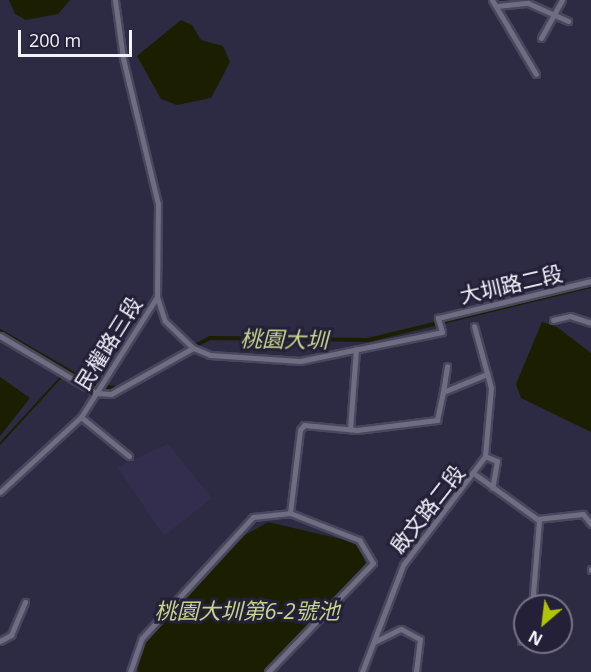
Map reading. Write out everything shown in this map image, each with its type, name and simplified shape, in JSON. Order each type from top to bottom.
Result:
[{"type":"street","name":"民權路三段","points":[[0,492],[81,417],[157,297],[159,211],[115,0]]},
{"type":"street","points":[[492,0],[536,74]]},
{"type":"street","points":[[497,6],[520,1],[568,21]]},
{"type":"street","points":[[542,38],[558,1]]},
{"type":"street","name":"大圳路二段","points":[[356,349],[442,332],[438,318],[591,281]]},
{"type":"street","points":[[157,297],[165,321],[191,346],[210,355],[300,361],[356,349],[350,429]]},
{"type":"street","points":[[553,320],[570,316],[591,323]]},
{"type":"street","name":"啟文路二段","points":[[362,672],[404,565],[448,502],[476,475],[485,456],[493,414],[487,374],[474,326]]},
{"type":"street","points":[[0,336],[96,393],[123,392],[191,346]]},
{"type":"street","points":[[290,513],[300,430],[304,425],[350,429],[437,420],[447,366]]},
{"type":"street","points":[[443,392],[487,374]]},
{"type":"street","points":[[81,417],[129,456]]},
{"type":"street","points":[[485,456],[497,461],[492,488]]},
{"type":"street","points":[[476,475],[539,520],[583,514],[591,524]]},
{"type":"street","points":[[130,672],[142,638],[253,517],[290,513],[359,540],[373,563],[268,672]]},
{"type":"street","points":[[533,594],[539,520]]},
{"type":"street","points":[[0,641],[11,635],[25,602]]},
{"type":"street","points":[[374,642],[402,629],[420,639],[416,672]]},
{"type":"shaded area","points":[[168,444],[212,498],[164,536],[117,467]]},
{"type":"water","points":[[9,0],[70,0],[58,14],[26,20],[15,14]]},
{"type":"water","points":[[181,20],[192,25],[201,40],[223,46],[230,62],[211,98],[177,105],[161,99],[137,56]]},
{"type":"water","points":[[542,322],[557,327],[591,353],[591,432],[521,398],[516,384]]},
{"type":"water","points":[[0,377],[30,398],[0,436]]},
{"type":"water","name":"桃園大圳第6-2號池","points":[[268,522],[358,543],[367,567],[265,672],[139,672],[136,666],[147,634],[245,535]]},
{"type":"waterway","name":"桃園大圳","points":[[154,367],[210,338],[368,340],[591,286]]},
{"type":"waterway","name":"桃園大圳","points":[[0,331],[93,385],[119,388]]},
{"type":"waterway","points":[[0,444],[62,376]]}]
